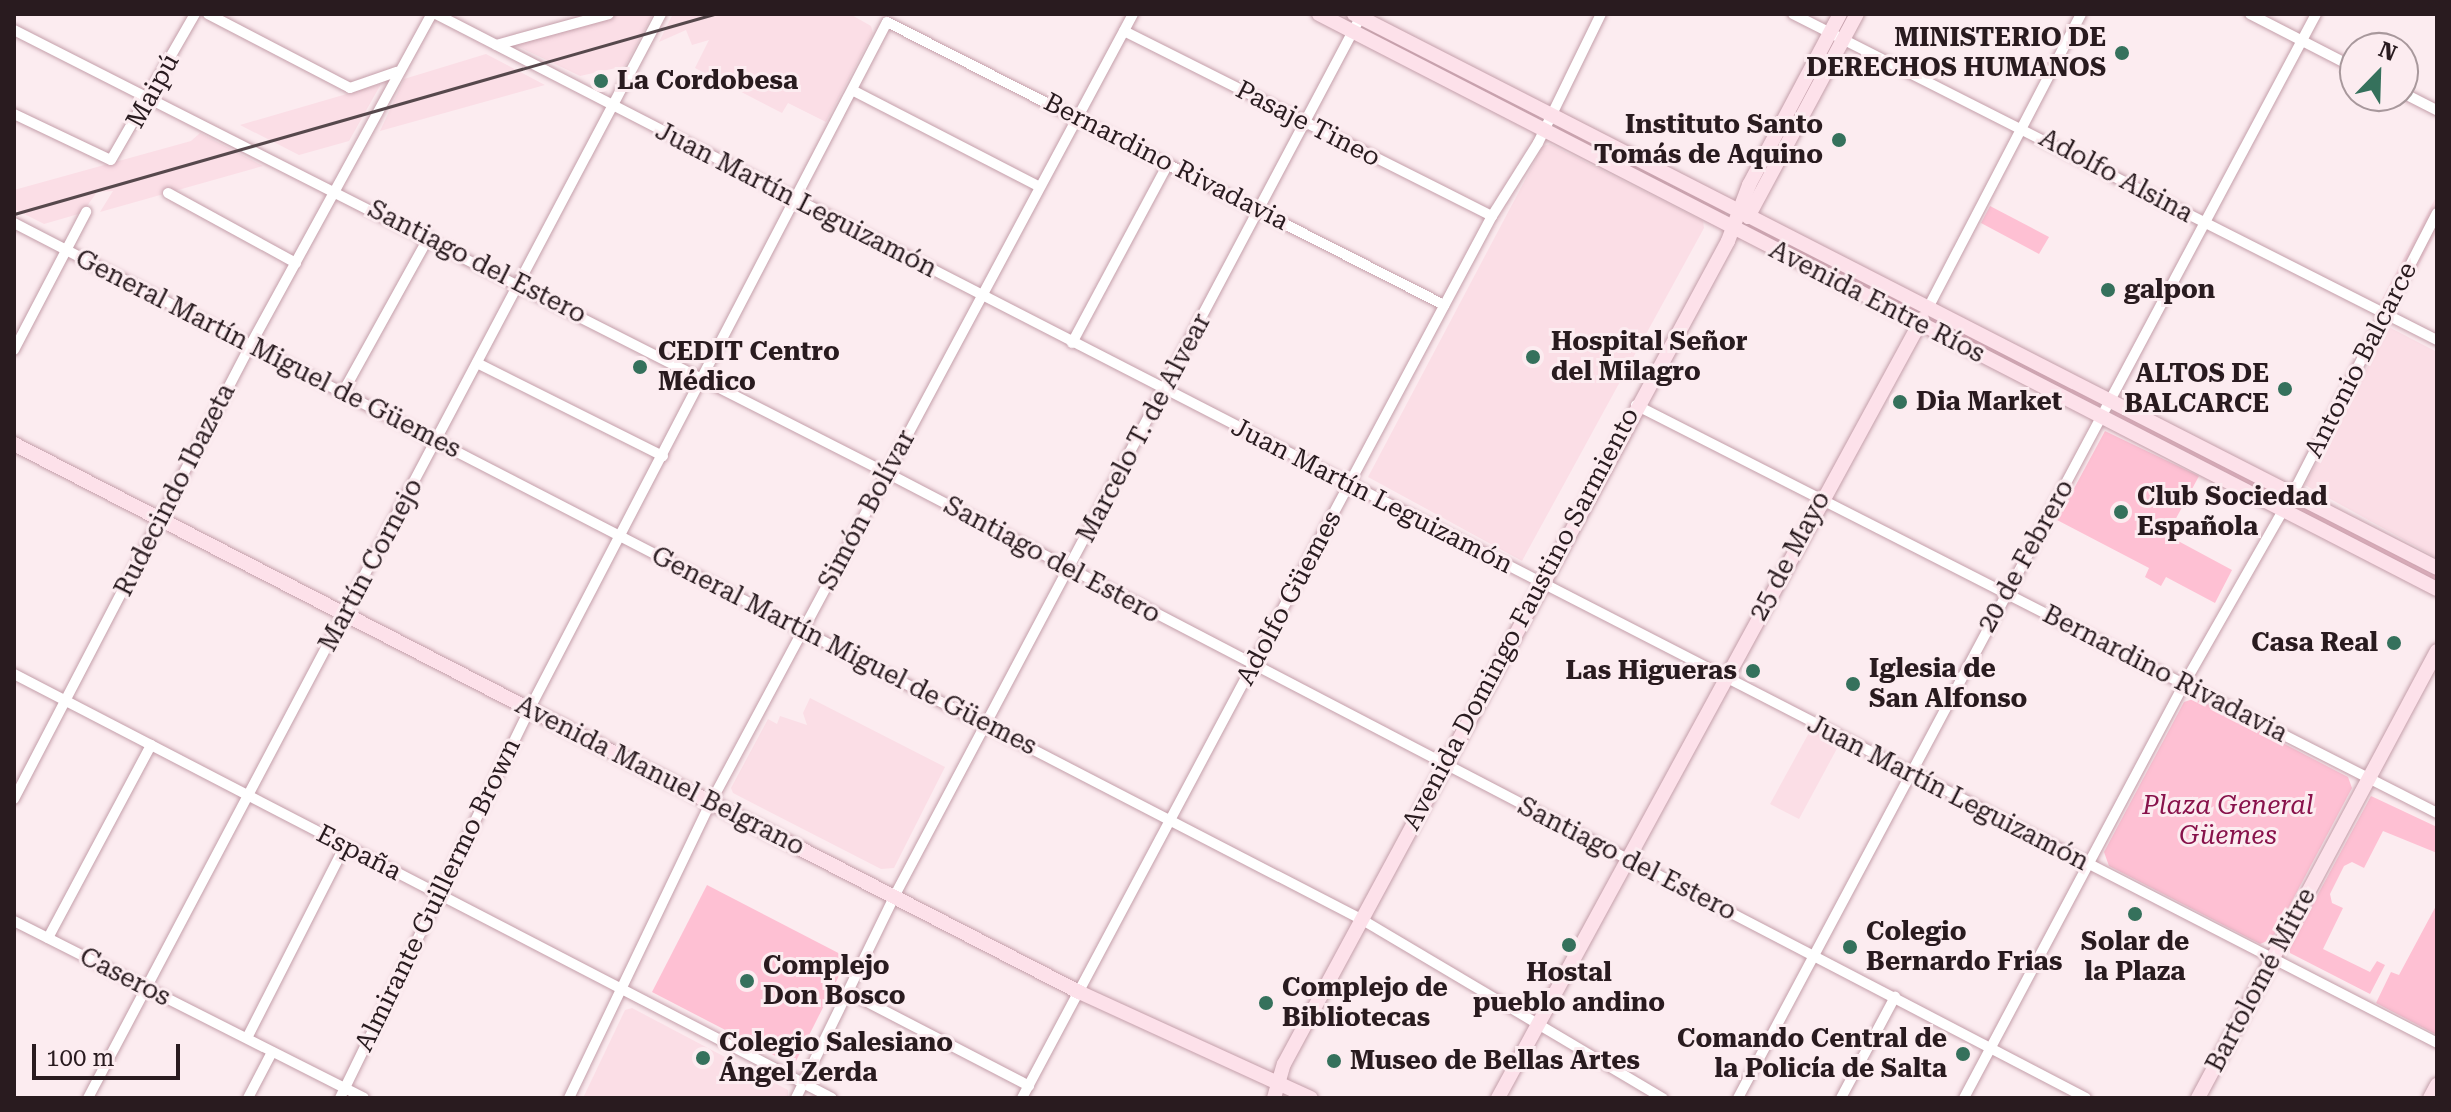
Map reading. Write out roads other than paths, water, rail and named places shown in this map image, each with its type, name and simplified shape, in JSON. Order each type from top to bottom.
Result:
[{"type":"main road","name":"Avenida Entre Ríos","points":[[1319,14],[1543,132],[2437,589]]},
{"type":"main road","name":"Avenida Domingo Faustino Sarmiento","points":[[1837,36],[1840,14]]},
{"type":"main road","name":"Avenida Domingo Faustino Sarmiento","points":[[1274,1098],[1283,1082],[1284,1064],[1442,764],[1636,405],[1744,215],[1837,36],[1857,14]]},
{"type":"main road","name":"Avenida Entre Ríos","points":[[1359,15],[2437,568]]},
{"type":"main road","name":"25 de Mayo","points":[[1498,1098],[1822,496],[1928,308]]},
{"type":"main road","name":"Avenida Manuel Belgrano","points":[[14,444],[343,618],[530,708],[1079,992],[1283,1082],[1311,1098]]},
{"type":"main road","name":"Bartolomé Mitre","points":[[2198,1098],[2437,651]]},
{"type":"main road","points":[[2430,1098],[2437,1085]]},
{"type":"street","name":"Maipú","points":[[14,114],[105,160],[118,155],[195,14]]},
{"type":"street","points":[[208,14],[350,88],[396,72]]},
{"type":"street","name":"Rudecindo Ibazeta","points":[[14,799],[396,72],[434,14]]},
{"type":"street","name":"Juan Martín Leguizamón","points":[[434,14],[2437,1043]]},
{"type":"street","points":[[496,45],[609,14]]},
{"type":"street","name":"Martín Cornejo","points":[[88,1098],[250,799],[661,14]]},
{"type":"street","name":"Simón Bolívar","points":[[569,1098],[711,802],[1133,14]]},
{"type":"street","name":"Adolfo Güemes","points":[[1022,1098],[1492,216],[1543,132],[1601,14]]},
{"type":"street","name":"Adolfo Alsina","points":[[1793,14],[2023,127],[2437,340]]},
{"type":"street","name":"25 de Mayo","points":[[1928,308],[2081,14]]},
{"type":"street","points":[[2250,14],[2339,60]]},
{"type":"street","name":"20 de Febrero","points":[[1738,1098],[2004,592],[2103,419],[2203,222],[2316,14]]},
{"type":"street","name":"Marcelo T. de Alvear","points":[[796,1098],[895,895],[1261,210],[1359,15]]},
{"type":"street","name":"Almirante Guillermo Brown","points":[[342,1093],[530,708],[798,200],[887,22]]},
{"type":"street","name":"Bernardino Rivadavia","points":[[887,22],[1444,305]]},
{"type":"street","name":"Santiago del Estero","points":[[14,30],[336,189],[887,473],[2086,1098]]},
{"type":"street","name":"Pasaje Tineo","points":[[1124,31],[1492,216]]},
{"type":"street","points":[[854,91],[1040,187]]},
{"type":"street","points":[[2419,101],[2437,110]]},
{"type":"street","points":[[1072,343],[1168,164]]},
{"type":"street","points":[[168,193],[296,263]]},
{"type":"street","points":[[14,350],[86,212]]},
{"type":"street","name":"Antonio Balcarce","points":[[1964,1098],[2184,684],[2292,495],[2437,213]]},
{"type":"street","name":"General Martín Miguel de Güemes","points":[[14,223],[1361,919],[1663,1098]]},
{"type":"street","points":[[343,392],[429,237]]},
{"type":"street","points":[[477,363],[663,456]]},
{"type":"street","name":"Bernardino Rivadavia","points":[[1636,405],[1822,496],[2437,813]]},
{"type":"street","name":"España","points":[[14,674],[832,1098]]},
{"type":"street","points":[[48,938],[151,745]]},
{"type":"street","points":[[247,1038],[345,846]]},
{"type":"street","name":"Caseros","points":[[14,921],[247,1038],[342,1093],[364,1098]]},
{"type":"street","points":[[848,992],[1029,1086]]},
{"type":"street","points":[[1841,1098],[1895,997]]},
{"type":"street","points":[[248,1098],[272,1052]]},
{"type":"railway","points":[[14,214],[714,14]]},
{"type":"place","name":"MINISTERIO DE DERECHOS HUMANOS","points":[[2122,53]]},
{"type":"place","name":"La Cordobesa","points":[[601,81]]},
{"type":"place","name":"Instituto Santo Tomás de Aquino","points":[[1839,140]]},
{"type":"place","name":"galpon","points":[[2108,290]]},
{"type":"place","name":"Hospital Señor del Milagro","points":[[1533,357]]},
{"type":"place","name":"CEDIT Centro Médico","points":[[640,367]]},
{"type":"place","name":"ALTOS DE BALCARCE","points":[[2285,389]]},
{"type":"place","name":"Dia Market","points":[[1900,402]]},
{"type":"place","name":"Club Sociedad Española","points":[[2121,512]]},
{"type":"place","name":"Casa Real","points":[[2394,643]]},
{"type":"place","name":"Las Higueras","points":[[1753,671]]},
{"type":"place","name":"Iglesia de San Alfonso","points":[[1853,684]]},
{"type":"place","name":"Solar de la Plaza","points":[[2135,914]]},
{"type":"place","name":"Hostal pueblo andino","points":[[1569,945]]},
{"type":"place","name":"Colegio Bernardo Frias","points":[[1850,947]]},
{"type":"place","name":"Complejo Don Bosco","points":[[747,981]]},
{"type":"place","name":"Complejo de Bibliotecas","points":[[1266,1003]]},
{"type":"place","name":"Comando Central de la Policía de Salta","points":[[1963,1054]]},
{"type":"place","name":"Colegio Salesiano Ángel Zerda","points":[[703,1058]]},
{"type":"place","name":"Museo de Bellas Artes","points":[[1334,1061]]},
{"type":"park label","name":"Plaza General Güemes","points":[[2228,821]]}]
